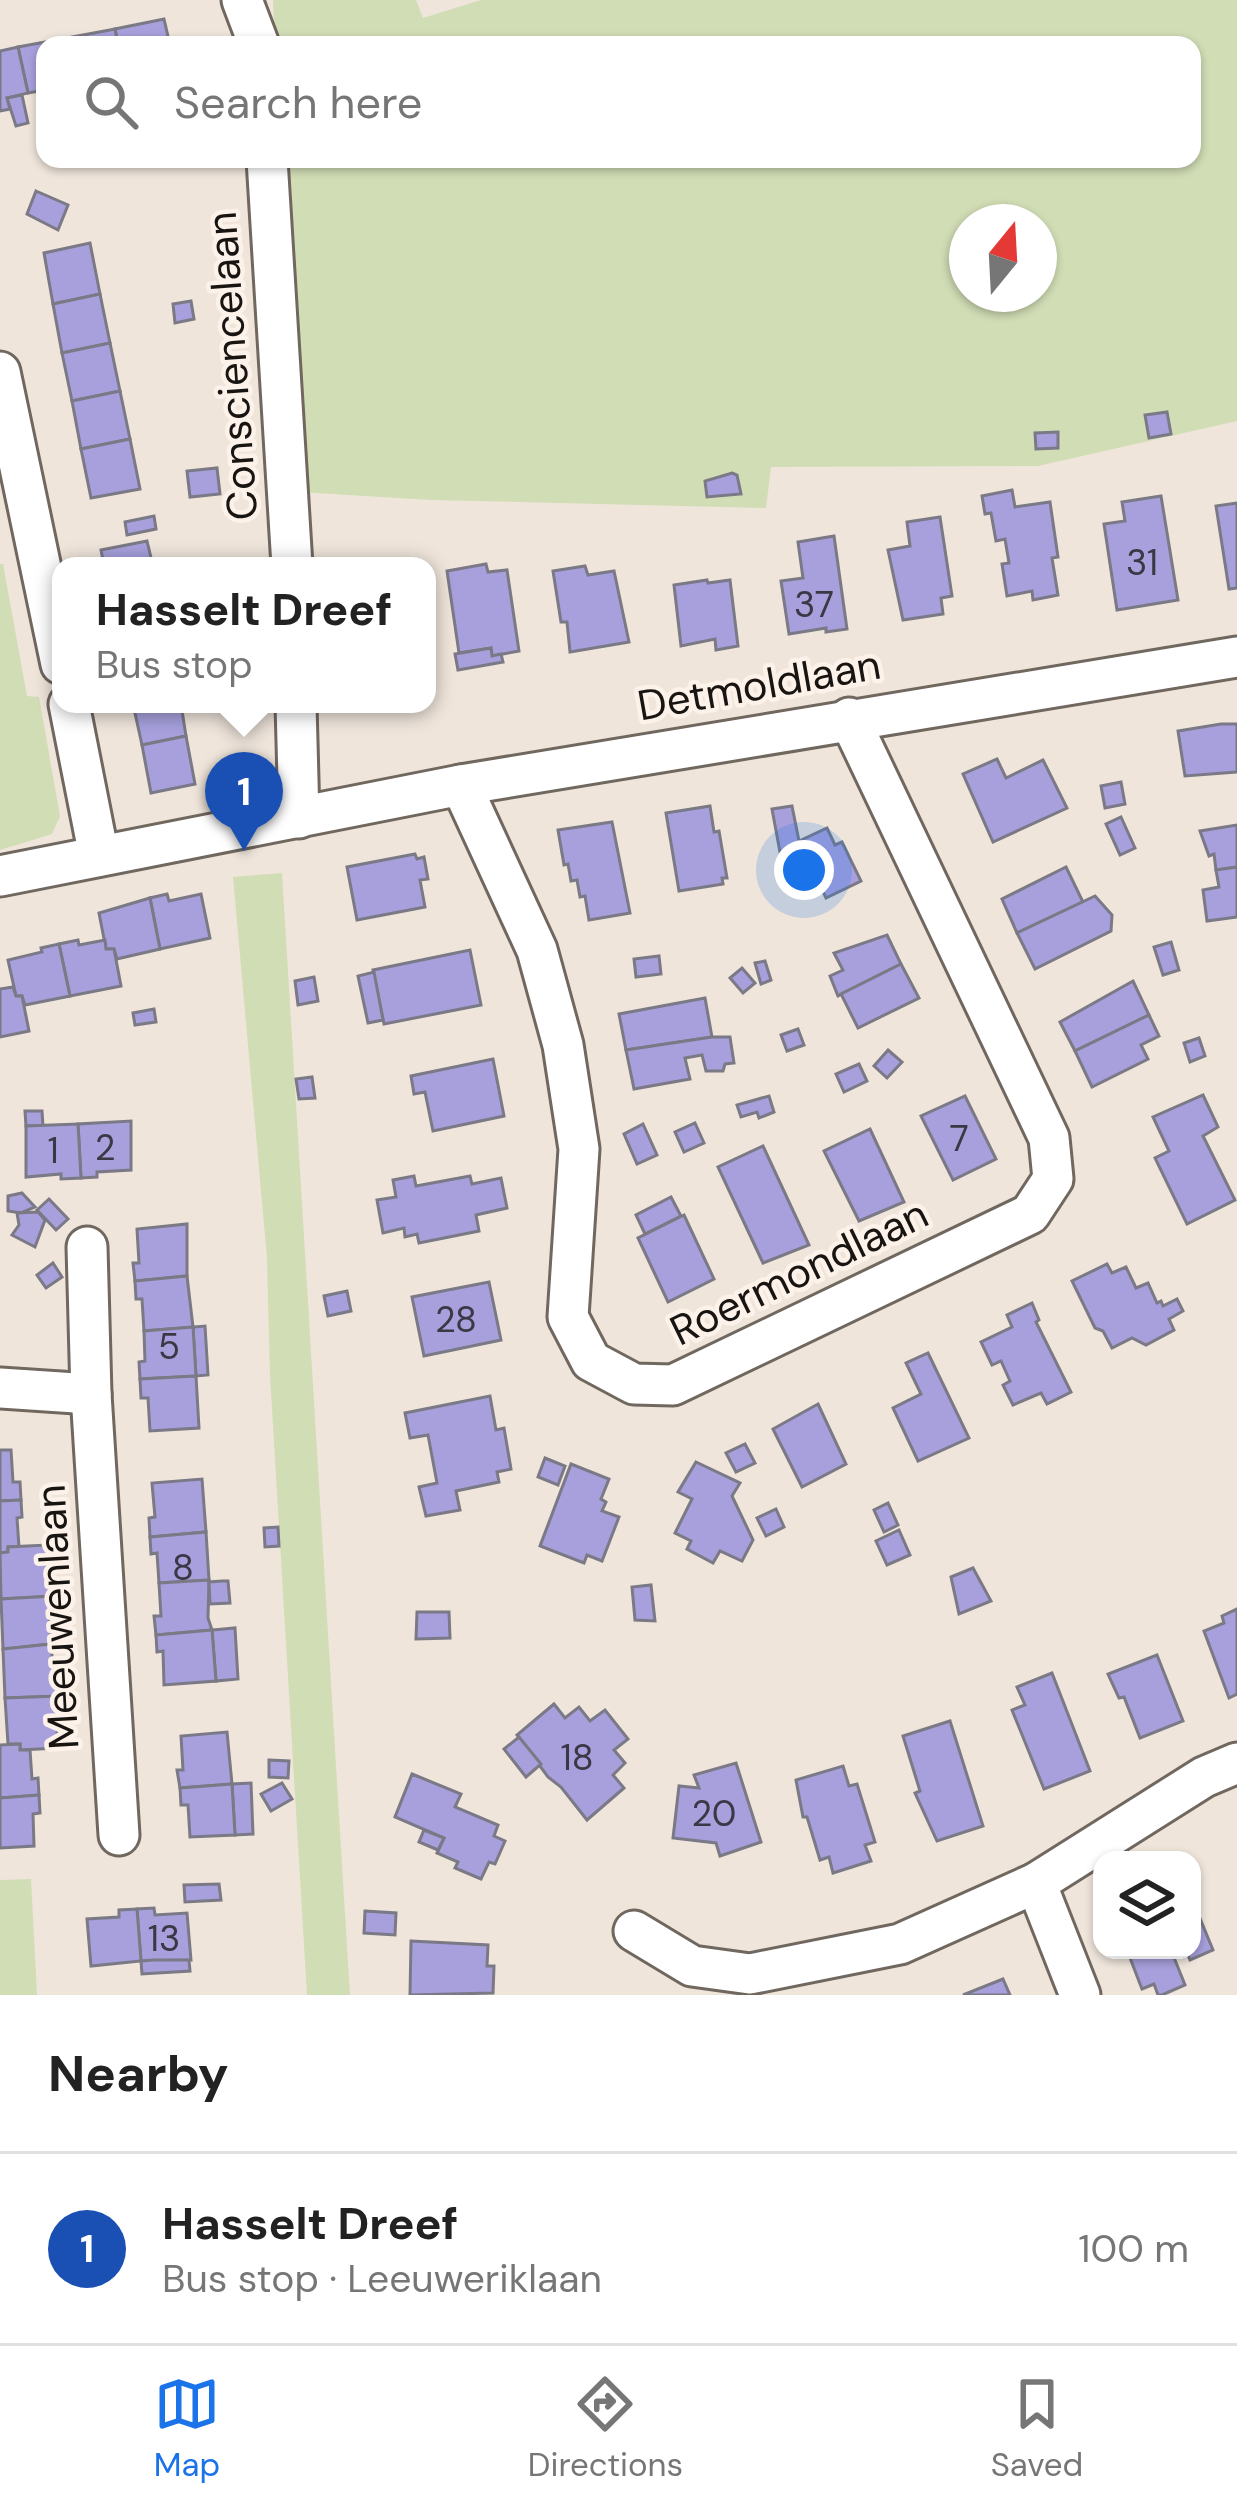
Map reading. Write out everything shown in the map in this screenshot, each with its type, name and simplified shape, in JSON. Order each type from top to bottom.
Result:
[{"type":"street","points":[[242,0],[256,36]]},
{"type":"street","name":"Consciencelaan","points":[[268,168],[291,557]]},
{"type":"street","points":[[0,372],[16,524],[52,636]]},
{"type":"street","name":"Detmoldlaan","points":[[0,876],[461,785],[1237,656]]},
{"type":"street","points":[[71,713],[99,856]]},
{"type":"street","points":[[296,713],[299,818]]},
{"type":"street","name":"Roermondlaan","points":[[461,785],[537,950],[563,1045],[579,1149],[568,1317],[591,1361],[634,1384],[674,1385],[1030,1214],[1052,1179],[1049,1138],[849,718]]},
{"type":"street","name":"Meeuwenlaan","points":[[87,1247],[91,1394],[119,1835]]},
{"type":"street","points":[[0,1388],[91,1394]]},
{"type":"street","points":[[634,1931],[692,1966],[751,1974],[900,1944],[1036,1883],[1204,1777],[1237,1762]]},
{"type":"street","points":[[1036,1883],[1080,1995]]},
{"type":"green space","points":[[273,0],[416,0],[423,18],[481,0],[1237,0],[1237,421],[1038,466],[771,467],[766,508],[299,492],[282,168],[1201,168],[1201,36],[275,36]]},
{"type":"green space","points":[[0,564],[27,696],[39,697],[60,816],[52,834],[0,850]]},
{"type":"green space","points":[[282,873],[350,1995],[307,1995],[267,1258],[233,877]]},
{"type":"green space","points":[[31,1879],[37,1995],[0,1995],[0,1880]]},
{"type":"building","points":[[164,19],[168,36],[116,36],[115,29]]},
{"type":"building","points":[[115,29],[116,36],[78,36]]},
{"type":"building","points":[[36,44],[36,92],[28,93],[18,47]]},
{"type":"building","points":[[18,47],[28,93],[7,98],[10,109],[0,111],[0,51]]},
{"type":"building","points":[[22,95],[28,123],[16,126],[7,98]]},
{"type":"building","points":[[36,191],[68,205],[58,230],[27,214]]},
{"type":"building","points":[[90,243],[100,294],[53,304],[44,253]]},
{"type":"building","points":[[100,294],[110,343],[62,353],[53,304]]},
{"type":"building","points":[[191,301],[194,319],[175,323],[173,304]]},
{"type":"building","points":[[110,343],[120,391],[72,401],[62,353]]},
{"type":"building","points":[[120,391],[130,439],[81,449],[72,401]]},
{"type":"building","points":[[1167,412],[1171,434],[1149,438],[1145,415]]},
{"type":"building","points":[[1058,432],[1058,448],[1036,449],[1035,433]]},
{"type":"building","points":[[130,439],[140,489],[91,498],[81,449]]},
{"type":"building","points":[[217,468],[220,494],[190,497],[187,471]]},
{"type":"building","points":[[737,475],[741,494],[707,497],[705,481]]},
{"type":"building","points":[[1012,490],[1015,507],[1050,502],[1058,595],[1033,600],[1032,591],[1007,596],[1002,564],[1009,563],[1005,539],[996,541],[982,496]]},
{"type":"building","points":[[1161,496],[1178,600],[1117,610],[1104,524],[1125,521],[1122,502]]},
{"type":"building","points":[[1237,503],[1237,588],[1229,589],[1216,506]]},
{"type":"building","points":[[154,516],[156,529],[127,535],[125,522]]},
{"type":"building","points":[[940,517],[952,596],[941,598],[943,614],[903,620],[888,550],[910,546],[907,522]]},
{"type":"building","points":[[834,536],[847,629],[789,634],[781,581],[803,578],[798,542]]},
{"type":"building","points":[[147,541],[151,557],[102,557],[101,550]]},
{"type":"building","points":[[486,564],[488,572],[507,570],[519,651],[492,656],[491,648],[459,653],[447,571]]},
{"type":"building","points":[[585,566],[588,575],[614,571],[629,642],[570,652],[553,571]]},
{"type":"building","points":[[730,580],[738,646],[716,650],[715,639],[681,646],[674,585]]},
{"type":"building","points":[[491,648],[492,656],[501,654],[503,662],[458,670],[455,654]]},
{"type":"building","points":[[135,713],[182,713],[186,736],[142,745]]},
{"type":"building","points":[[1237,724],[1237,772],[1185,776],[1178,731]]},
{"type":"building","points":[[186,736],[195,784],[151,793],[142,745]]},
{"type":"building","points":[[997,759],[1006,778],[1043,760],[1067,808],[993,842],[963,774]]},
{"type":"building","points":[[1121,782],[1125,804],[1105,808],[1101,786]]},
{"type":"building","points":[[710,806],[727,878],[722,878],[723,884],[679,891],[666,813]]},
{"type":"building","points":[[792,806],[799,841],[827,828],[835,845],[842,842],[861,881],[826,898],[820,885],[814,887],[803,864],[809,862],[807,858],[782,863],[772,809]]},
{"type":"building","points":[[1121,817],[1135,848],[1120,855],[1106,824]]},
{"type":"building","points":[[612,822],[630,913],[589,920],[585,896],[580,897],[577,880],[571,881],[568,864],[564,865],[558,830]]},
{"type":"building","points":[[1237,825],[1237,867],[1216,870],[1214,854],[1209,856],[1200,831]]},
{"type":"building","points":[[415,854],[417,859],[424,857],[428,879],[420,880],[425,907],[357,920],[347,867]]},
{"type":"building","points":[[1066,867],[1083,902],[1017,933],[1002,899]]},
{"type":"building","points":[[1237,867],[1237,917],[1207,921],[1203,890],[1219,887],[1216,870]]},
{"type":"building","points":[[167,894],[169,901],[201,894],[210,938],[160,949],[150,898]]},
{"type":"building","points":[[1095,896],[1112,915],[1111,931],[1035,969],[1017,933]]},
{"type":"building","points":[[150,898],[160,949],[117,959],[114,949],[106,949],[99,913]]},
{"type":"building","points":[[887,935],[901,964],[838,996],[830,976],[843,970],[834,953]]},
{"type":"building","points":[[78,940],[79,945],[105,940],[106,949],[114,949],[121,986],[70,996],[59,944]]},
{"type":"building","points":[[1171,942],[1179,970],[1163,975],[1154,947]]},
{"type":"building","points":[[59,944],[70,996],[25,1005],[22,996],[16,996],[8,960]]},
{"type":"building","points":[[470,950],[481,1005],[384,1024],[373,970]]},
{"type":"building","points":[[659,956],[661,974],[636,977],[634,959]]},
{"type":"building","points":[[765,961],[771,980],[761,984],[755,963]]},
{"type":"building","points":[[901,964],[919,998],[858,1028],[841,994]]},
{"type":"building","points":[[742,968],[755,983],[743,993],[730,978]]},
{"type":"building","points":[[374,972],[383,1020],[368,1023],[358,976]]},
{"type":"building","points":[[314,977],[318,1001],[298,1005],[295,981]]},
{"type":"building","points":[[1133,981],[1149,1015],[1075,1051],[1060,1022]]},
{"type":"building","points":[[13,987],[16,996],[22,996],[29,1031],[0,1037],[0,989]]},
{"type":"building","points":[[705,998],[712,1037],[626,1050],[619,1014]]},
{"type":"building","points":[[154,1009],[156,1022],[135,1025],[133,1013]]},
{"type":"building","points":[[1149,1015],[1159,1036],[1141,1045],[1148,1059],[1092,1087],[1075,1051]]},
{"type":"building","points":[[798,1029],[804,1045],[787,1051],[781,1035]]},
{"type":"building","points":[[730,1037],[734,1063],[725,1064],[723,1071],[706,1071],[702,1055],[685,1058],[690,1079],[634,1089],[626,1050]]},
{"type":"building","points":[[1199,1038],[1205,1056],[1190,1062],[1184,1043]]},
{"type":"building","points":[[888,1050],[902,1062],[887,1078],[874,1066]]},
{"type":"building","points":[[493,1059],[504,1116],[433,1131],[425,1092],[414,1094],[411,1076]]},
{"type":"building","points":[[859,1064],[867,1081],[844,1092],[836,1074]]},
{"type":"building","points":[[312,1077],[315,1098],[299,1099],[296,1079]]},
{"type":"building","points":[[1203,1095],[1218,1127],[1203,1136],[1235,1200],[1187,1224],[1155,1158],[1169,1151],[1153,1117]]},
{"type":"building","points":[[769,1096],[774,1112],[759,1118],[757,1112],[741,1117],[737,1105]]},
{"type":"building","points":[[965,1096],[996,1159],[953,1180],[921,1116]]},
{"type":"building","points":[[25,1111],[42,1111],[43,1126],[26,1126]]},
{"type":"building","points":[[131,1121],[131,1170],[81,1178],[78,1124]]},
{"type":"building","points":[[695,1123],[704,1143],[684,1152],[675,1132]]},
{"type":"building","points":[[78,1124],[81,1178],[61,1179],[61,1174],[26,1177],[26,1126]]},
{"type":"building","points":[[643,1124],[657,1155],[637,1164],[624,1134]]},
{"type":"building","points":[[870,1129],[904,1202],[859,1221],[824,1151]]},
{"type":"building","points":[[763,1146],[809,1245],[763,1263],[718,1167]]},
{"type":"building","points":[[414,1176],[416,1186],[470,1176],[472,1184],[501,1178],[507,1208],[476,1215],[479,1231],[419,1243],[417,1234],[405,1237],[404,1228],[383,1233],[377,1200],[396,1197],[393,1180]]},
{"type":"building","points":[[22,1193],[35,1207],[21,1213],[8,1211],[8,1196]]},
{"type":"building","points":[[671,1197],[681,1216],[645,1234],[636,1215]]},
{"type":"building","points":[[49,1199],[68,1219],[56,1230],[37,1210]]},
{"type":"building","points":[[38,1212],[45,1220],[35,1247],[12,1235],[19,1225],[17,1213]]},
{"type":"building","points":[[684,1215],[714,1279],[668,1302],[638,1238]]},
{"type":"building","points":[[187,1224],[187,1276],[135,1281],[137,1229]]},
{"type":"building","points":[[53,1263],[62,1277],[46,1288],[37,1275]]},
{"type":"building","points":[[1107,1264],[1112,1273],[1126,1267],[1136,1288],[1148,1283],[1163,1306],[1177,1299],[1183,1311],[1169,1319],[1174,1330],[1146,1345],[1132,1338],[1112,1348],[1103,1331],[1095,1328],[1072,1281]]},
{"type":"building","points":[[187,1276],[193,1327],[144,1331],[142,1299],[136,1299],[135,1281]]},
{"type":"building","points":[[489,1282],[501,1340],[424,1356],[412,1297]]},
{"type":"building","points":[[347,1291],[351,1311],[328,1316],[324,1296]]},
{"type":"building","points":[[1032,1303],[1036,1322],[1071,1392],[1047,1404],[1041,1393],[1013,1405],[1003,1385],[1010,1381],[1001,1361],[992,1365],[981,1342],[1012,1327],[1007,1315]]},
{"type":"building","points":[[205,1326],[208,1375],[196,1376],[193,1327]]},
{"type":"building","points":[[193,1327],[196,1376],[140,1379],[144,1331]]},
{"type":"building","points":[[928,1353],[969,1438],[918,1461],[893,1408],[921,1394],[906,1363]]},
{"type":"building","points":[[196,1376],[199,1428],[150,1431],[148,1398],[141,1398],[140,1379]]},
{"type":"building","points":[[490,1396],[496,1430],[504,1428],[511,1469],[497,1472],[499,1482],[456,1491],[460,1510],[426,1516],[419,1487],[437,1483],[428,1435],[410,1438],[405,1413]]},
{"type":"building","points":[[818,1404],[846,1464],[802,1487],[773,1429]]},
{"type":"building","points":[[745,1444],[755,1463],[736,1472],[726,1453]]},
{"type":"building","points":[[0,1450],[11,1450],[13,1482],[20,1482],[21,1500],[0,1501]]},
{"type":"building","points":[[545,1458],[565,1466],[558,1485],[538,1477]]},
{"type":"building","points":[[696,1462],[740,1483],[732,1496],[753,1540],[742,1561],[720,1551],[713,1563],[687,1549],[691,1541],[675,1533],[692,1499],[678,1492]]},
{"type":"building","points":[[571,1464],[609,1479],[602,1511],[619,1517],[602,1561],[587,1555],[584,1563],[540,1546]]},
{"type":"building","points":[[202,1479],[206,1532],[150,1537],[149,1518],[155,1517],[152,1483]]},
{"type":"building","points":[[21,1500],[19,1547],[0,1553],[0,1501]]},
{"type":"building","points":[[888,1503],[898,1525],[884,1532],[874,1510]]},
{"type":"building","points":[[776,1509],[784,1527],[766,1536],[757,1518]]},
{"type":"building","points":[[278,1527],[279,1546],[265,1547],[264,1528]]},
{"type":"building","points":[[899,1530],[910,1555],[887,1565],[876,1541]]},
{"type":"building","points":[[206,1532],[209,1580],[159,1583],[157,1553],[151,1554],[150,1537]]},
{"type":"building","points":[[47,1545],[47,1579],[53,1579],[54,1596],[1,1599],[0,1553],[8,1552],[8,1547]]},
{"type":"building","points":[[973,1568],[991,1601],[959,1614],[951,1577]]},
{"type":"building","points":[[209,1580],[212,1630],[156,1635],[154,1616],[161,1616],[159,1583]]},
{"type":"building","points":[[228,1581],[230,1603],[210,1604],[209,1582]]},
{"type":"building","points":[[651,1585],[655,1621],[635,1620],[632,1587]]},
{"type":"building","points":[[54,1596],[55,1615],[49,1615],[51,1644],[3,1649],[1,1599]]},
{"type":"building","points":[[1237,1609],[1237,1694],[1229,1698],[1204,1631],[1224,1623],[1222,1616]]},
{"type":"building","points":[[417,1612],[449,1612],[450,1638],[416,1639]]},
{"type":"building","points":[[235,1628],[238,1679],[216,1681],[212,1630]]},
{"type":"building","points":[[212,1630],[216,1681],[164,1685],[163,1651],[157,1652],[156,1635]]},
{"type":"building","points":[[51,1644],[60,1696],[5,1698],[3,1649]]},
{"type":"building","points":[[1157,1655],[1183,1721],[1140,1738],[1124,1697],[1119,1698],[1108,1674]]},
{"type":"building","points":[[1052,1673],[1090,1771],[1044,1789],[1012,1710],[1025,1705],[1017,1687]]},
{"type":"building","points":[[60,1696],[58,1748],[20,1750],[20,1744],[8,1744],[5,1698]]},
{"type":"building","points":[[554,1704],[565,1718],[579,1707],[590,1721],[605,1710],[628,1739],[614,1750],[625,1763],[613,1775],[624,1788],[587,1820],[517,1735]]},
{"type":"building","points":[[950,1721],[983,1826],[937,1841],[915,1793],[920,1791],[903,1736]]},
{"type":"building","points":[[227,1732],[232,1784],[180,1788],[181,1736]]},
{"type":"building","points":[[519,1737],[541,1764],[526,1777],[504,1749]]},
{"type":"building","points":[[20,1744],[20,1750],[30,1750],[32,1779],[38,1778],[39,1795],[0,1798],[0,1745]]},
{"type":"building","points":[[269,1760],[289,1761],[288,1778],[269,1777]]},
{"type":"building","points":[[736,1763],[761,1842],[720,1856],[716,1843],[673,1838],[679,1786],[699,1788],[694,1775]]},
{"type":"building","points":[[843,1766],[849,1786],[857,1784],[875,1842],[865,1845],[871,1861],[833,1873],[829,1857],[820,1860],[807,1817],[803,1817],[796,1780]]},
{"type":"building","points":[[412,1774],[461,1794],[455,1807],[498,1825],[494,1836],[505,1841],[495,1864],[489,1862],[481,1879],[455,1868],[458,1862],[437,1853],[444,1838],[395,1817]]},
{"type":"building","points":[[251,1783],[253,1834],[235,1835],[232,1784]]},
{"type":"building","points":[[282,1783],[292,1799],[271,1811],[261,1794]]},
{"type":"building","points":[[232,1784],[235,1835],[190,1837],[188,1805],[181,1805],[180,1788]]},
{"type":"building","points":[[39,1795],[40,1813],[33,1814],[34,1846],[0,1848],[0,1798]]},
{"type":"building","points":[[424,1830],[444,1838],[438,1850],[419,1842]]},
{"type":"building","points":[[219,1884],[221,1900],[185,1902],[184,1885]]},
{"type":"building","points":[[154,1908],[155,1915],[187,1913],[191,1960],[141,1961],[137,1909]]},
{"type":"building","points":[[137,1909],[141,1961],[91,1966],[87,1919],[119,1917],[119,1910]]},
{"type":"building","points":[[365,1911],[396,1913],[395,1935],[364,1933]]},
{"type":"building","points":[[1201,1921],[1213,1950],[1201,1955]]},
{"type":"building","points":[[411,1941],[488,1945],[487,1966],[494,1966],[493,1993],[410,1995]]},
{"type":"building","points":[[1130,1959],[1175,1959],[1185,1985],[1162,1995],[1154,1984],[1142,1989]]},
{"type":"building","points":[[189,1960],[190,1971],[142,1974],[141,1961]]},
{"type":"building","points":[[1003,1979],[1010,1995],[963,1995]]},
{"type":"place","name":"Hasselt Dreef","points":[[244,851]]}]
